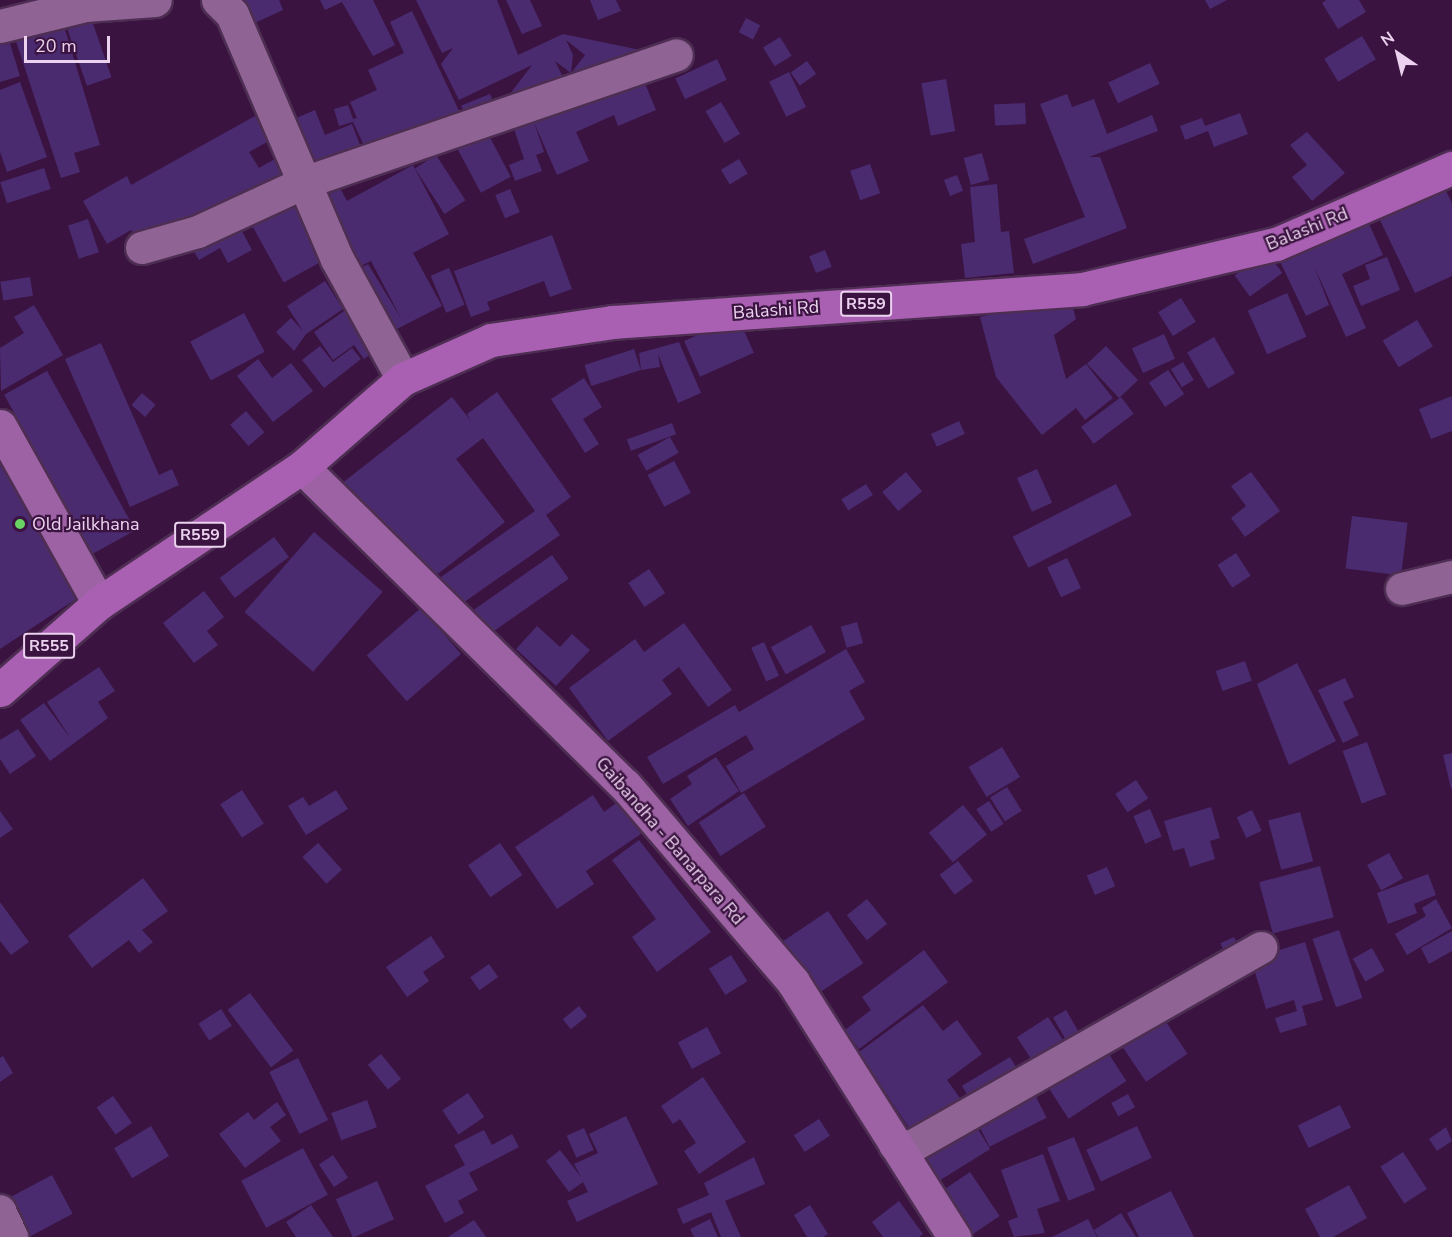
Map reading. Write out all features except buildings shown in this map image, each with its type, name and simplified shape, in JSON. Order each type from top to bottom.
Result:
[{"type":"main road","name":"Balashi Rd","points":[[302,467],[403,379],[490,340],[613,322],[1082,289],[1276,244],[1452,168]]},
{"type":"main road","points":[[0,426],[99,603]]},
{"type":"main road","name":"R559","points":[[99,603],[302,467]]},
{"type":"main road","name":"Gaibandha - Banarpara Rd","points":[[302,467],[625,785],[793,982],[954,1237]]},
{"type":"main road","name":"R555","points":[[0,690],[99,603]]},
{"type":"street","points":[[0,26],[85,5],[155,0]]},
{"type":"street","points":[[218,0],[232,14],[337,259],[403,379]]},
{"type":"street","points":[[142,248],[198,232],[304,183],[677,55]]},
{"type":"street","points":[[1402,589],[1452,576]]},
{"type":"street","points":[[895,1144],[911,1147],[1262,948]]},
{"type":"street","points":[[0,1211],[12,1237]]},
{"type":"place","name":"Old Jailkhana","points":[[20,524]]}]
